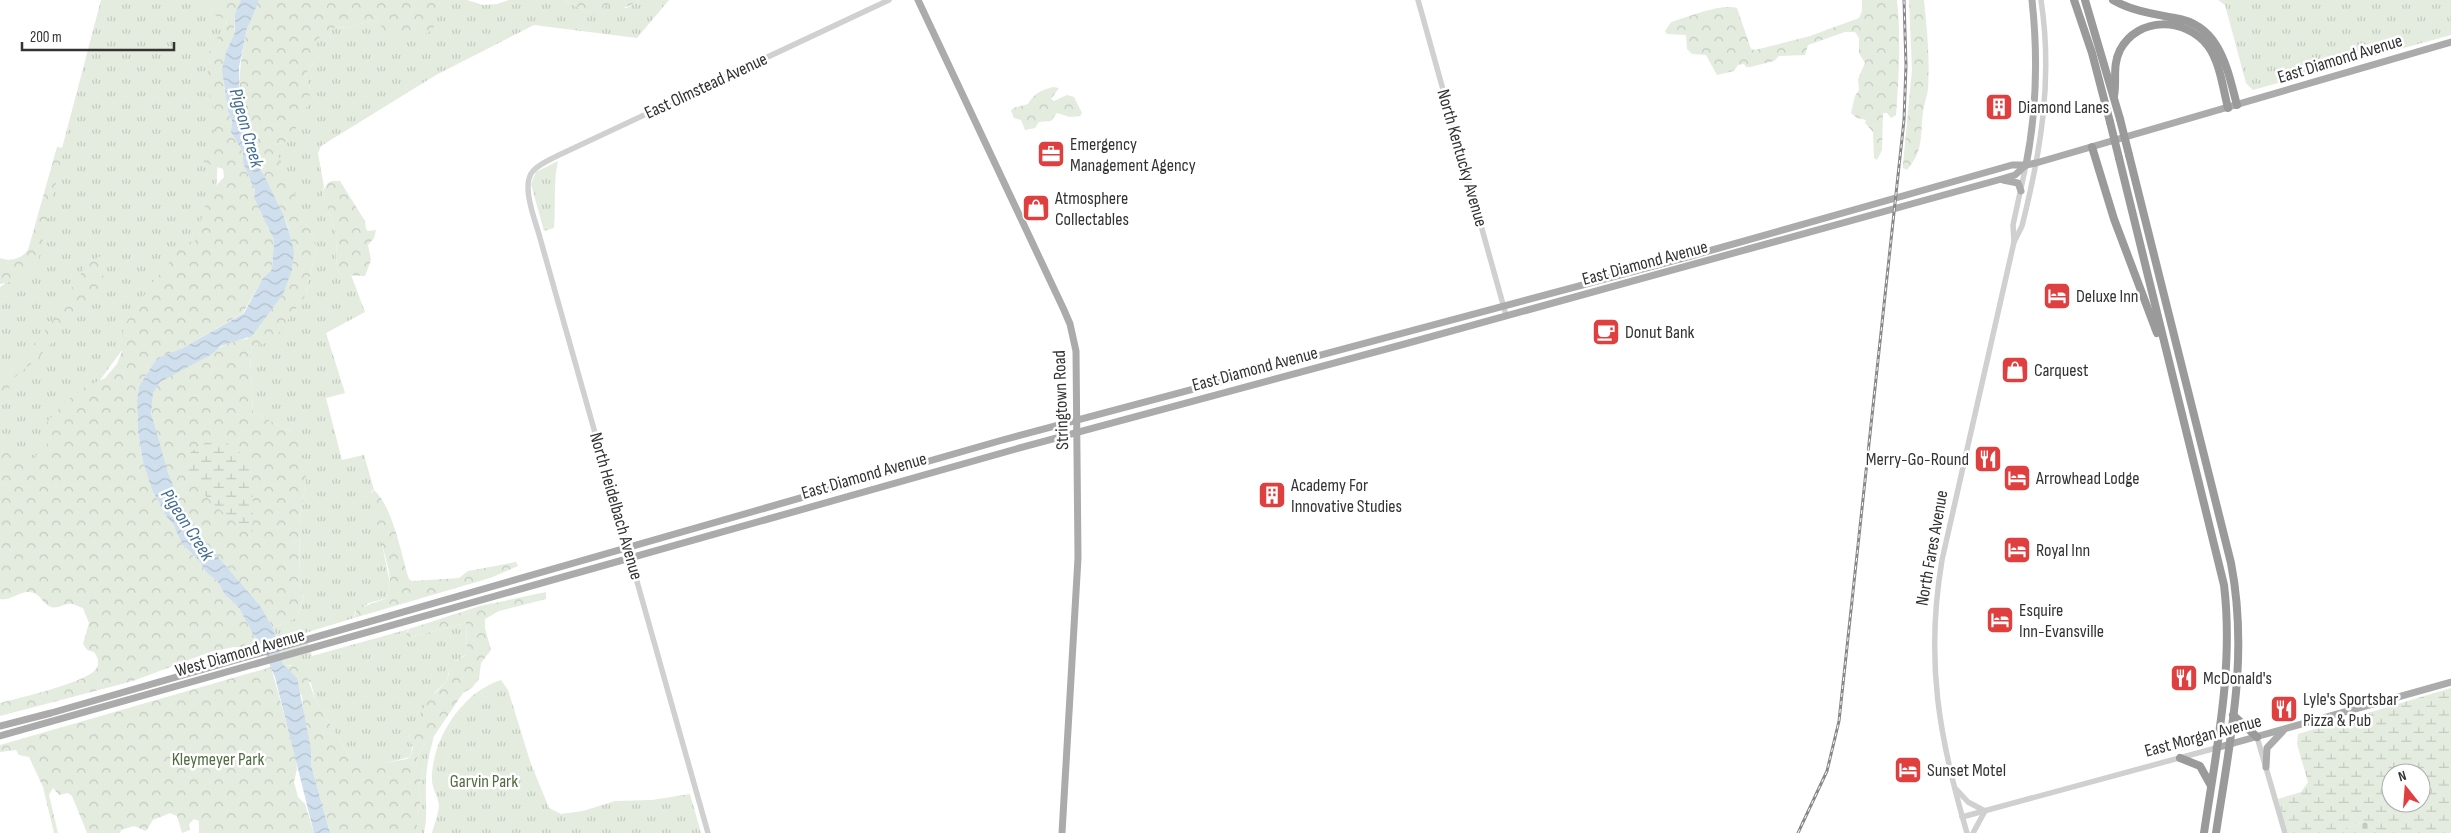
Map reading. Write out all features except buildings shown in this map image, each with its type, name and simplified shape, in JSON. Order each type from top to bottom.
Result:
[{"type":"highway","points":[[2074,0],[2092,53],[2110,122],[2220,569],[2227,608],[2227,664],[2204,833]]},
{"type":"highway","points":[[2085,0],[2120,119],[2233,572],[2239,617],[2240,650],[2233,715],[2216,833]]},
{"type":"highway","points":[[2113,0],[2140,10],[2185,20],[2210,35],[2217,44],[2224,59],[2237,105]]},
{"type":"highway","points":[[2114,96],[2115,64],[2125,43],[2132,36],[2148,27],[2178,24],[2196,33],[2210,50],[2228,108]]},
{"type":"highway","points":[[2092,147],[2109,205],[2148,306],[2178,401]]},
{"type":"highway","points":[[2233,715],[2257,737]]},
{"type":"highway","points":[[2180,758],[2202,768],[2211,786]]},
{"type":"main road","name":"Stringtown Road","points":[[918,0],[1070,324],[1076,351],[1078,558],[1062,833]]},
{"type":"main road","name":"North Fares Avenue","points":[[2026,166],[2034,120],[2037,70],[2032,0]]},
{"type":"main road","name":"East Diamond Avenue","points":[[486,589],[1078,419],[1691,256],[2012,165],[2026,166],[2451,42]]},
{"type":"main road","name":"East Diamond Avenue","points":[[488,598],[1078,432],[1998,180],[2015,175],[2026,166]]},
{"type":"main road","points":[[1998,180],[2016,182],[2021,191]]},
{"type":"main road","name":"West Diamond Avenue","points":[[0,726],[486,589]]},
{"type":"main road","name":"West Diamond Avenue","points":[[0,736],[488,598]]},
{"type":"main road","name":"East Morgan Avenue","points":[[2216,748],[2451,682]]},
{"type":"main road","points":[[2266,767],[2267,748],[2285,730]]},
{"type":"street","name":"East Olmstead Avenue","points":[[528,179],[536,168],[559,155],[889,0]]},
{"type":"street","name":"North Kentucky Avenue","points":[[1418,0],[1506,315]]},
{"type":"street","name":"North Fares Avenue","points":[[1967,833],[1954,787],[1936,701],[1933,656],[1936,599],[1942,560],[2014,242],[2022,226],[2044,123],[2046,90],[2041,0]]},
{"type":"street","name":"North Fares Avenue","points":[[2014,242],[2013,225],[2026,166]]},
{"type":"street","name":"North Heidelbach Avenue","points":[[528,179],[528,193],[708,833]]},
{"type":"street","points":[[2257,737],[2285,833]]},
{"type":"street","name":"East Morgan Avenue","points":[[1962,817],[2216,748]]},
{"type":"street","points":[[1954,787],[1968,802],[1985,811],[1974,833]]},
{"type":"green space","points":[[101,0],[230,0],[227,4],[214,225],[39,463],[0,458],[0,287],[31,266]]},
{"type":"green space","points":[[213,0],[241,0],[234,28],[235,32],[226,52],[222,70],[228,112],[232,120],[231,132],[243,152],[243,163],[255,191],[254,198],[274,240],[272,269],[263,278],[243,313],[183,348],[157,358],[139,386],[137,400],[138,432],[143,462],[152,490],[168,519],[173,524],[182,544],[199,561],[206,572],[218,582],[225,595],[239,608],[254,636],[260,642],[249,647],[234,647],[210,652],[133,681],[0,716],[0,703],[79,680],[90,674],[98,665],[94,652],[87,650],[83,644],[89,623],[83,608],[70,604],[52,607],[36,594],[30,592],[8,599],[0,599],[0,442],[24,461],[31,460],[47,445],[44,429],[47,422],[66,401],[85,387],[105,378],[117,364],[122,351],[122,335],[126,323],[152,283],[174,257],[174,248],[180,244],[195,241],[209,193],[224,177],[223,169],[203,162],[213,135],[216,120],[209,93],[207,56],[227,22],[221,17],[209,15]]},
{"type":"green space","points":[[259,0],[441,0],[435,9],[435,25],[432,30],[426,33],[413,36],[386,35],[379,22],[372,20],[350,27],[331,28],[309,46],[318,57],[305,75],[310,88],[309,102],[292,137],[287,142],[274,145],[316,244],[316,251],[305,296],[273,341],[252,347],[250,354],[253,413],[293,432],[305,462],[306,478],[299,526],[300,584],[304,597],[296,618],[273,628],[263,612],[203,538],[182,507],[162,457],[153,426],[151,410],[152,395],[155,388],[167,376],[226,345],[247,339],[292,268],[291,242],[287,226],[268,186],[254,149],[248,132],[241,98],[241,61],[245,39],[252,14]]},
{"type":"green space","points":[[441,0],[467,0],[483,5],[497,4],[509,0],[564,0],[592,15],[606,5],[627,8],[639,0],[669,0],[637,38],[534,25],[436,75],[321,146],[318,153],[324,187],[322,192],[337,237],[336,268],[342,275],[351,275],[365,312],[326,333],[345,393],[326,398],[342,460],[364,455],[374,490],[371,491],[390,583],[387,598],[369,603],[355,612],[354,618],[305,633],[312,656],[409,629],[407,632],[410,637],[466,623],[467,654],[453,665],[447,681],[435,692],[408,736],[413,744],[410,757],[370,767],[349,756],[315,699],[311,683],[291,665],[285,666],[283,664],[273,628],[296,618],[304,597],[300,584],[299,526],[306,478],[293,432],[253,413],[250,354],[252,347],[305,296],[316,251],[316,244],[273,145],[287,142],[310,88],[305,75],[318,57],[308,46],[331,28],[350,27],[372,20],[379,22],[435,9]]},
{"type":"green space","points":[[564,0],[639,0],[623,8],[606,5],[601,12],[592,15]]},
{"type":"green space","points":[[1862,0],[1897,0],[1899,58],[1896,115],[1891,118],[1887,113],[1883,113],[1882,150],[1877,160],[1874,158],[1873,132],[1865,123],[1866,120],[1857,118],[1851,113],[1855,96],[1859,90],[1858,79],[1865,63],[1859,53],[1859,38],[1855,32],[1845,32],[1808,45],[1805,55],[1779,56],[1774,61],[1750,67],[1746,67],[1744,64],[1738,65],[1734,71],[1717,75],[1706,55],[1692,54],[1687,49],[1686,35],[1667,34],[1665,31],[1671,22],[1695,14],[1722,7],[1737,8],[1751,49],[1755,50],[1810,36],[1859,18],[1862,11]]},
{"type":"green space","points":[[1909,0],[1924,0],[1929,78],[1919,149],[1907,170],[1903,168],[1903,164],[1912,70]]},
{"type":"green space","points":[[2218,0],[2451,0],[2451,35],[2253,90],[2246,83],[2225,5]]},
{"type":"green space","points":[[1059,88],[1051,99],[1054,101],[1067,95],[1074,97],[1082,113],[1080,116],[1070,117],[1057,113],[1051,121],[1039,122],[1035,128],[1025,130],[1021,120],[1014,118],[1011,111],[1013,108],[1028,104],[1033,97],[1045,89]]},
{"type":"green space","points":[[57,147],[64,148],[39,258],[24,277],[0,284],[0,258],[16,259],[28,250]]},
{"type":"green space","points":[[558,161],[554,228],[544,231],[531,184],[536,172]]},
{"type":"green space","points":[[340,181],[365,221],[366,229],[368,231],[376,230],[374,238],[368,245],[371,260],[365,276],[342,275],[336,268],[337,237],[322,192],[328,183]]},
{"type":"green space","points":[[101,256],[101,263],[93,275],[107,276],[107,282],[75,312],[58,336],[38,358],[14,378],[0,408],[0,381],[58,315],[66,289],[73,287],[88,262]]},
{"type":"green space","points":[[212,440],[228,443],[239,451],[246,462],[252,491],[252,535],[210,501],[193,479],[186,456],[199,446]]},
{"type":"green space","points":[[374,490],[381,498],[391,519],[409,579],[412,581],[459,578],[468,571],[516,562],[518,566],[490,578],[354,618],[357,609],[387,598],[390,583],[389,571],[369,495]]},
{"type":"green space","points":[[546,592],[546,599],[499,611],[485,619],[485,628],[491,650],[481,663],[479,679],[472,688],[463,693],[434,736],[421,749],[418,758],[417,766],[424,771],[419,785],[421,800],[417,817],[417,833],[330,833],[311,765],[311,749],[304,722],[302,696],[285,666],[299,665],[305,671],[315,699],[349,756],[370,766],[407,759],[410,757],[413,748],[408,736],[410,731],[429,699],[447,681],[451,665],[467,654],[466,623],[410,637],[406,636],[409,629],[480,606]]},
{"type":"green space","name":"Kleymeyer Park","points":[[271,667],[296,757],[297,769],[294,782],[298,797],[305,804],[314,833],[199,833],[199,821],[194,819],[189,824],[190,830],[182,833],[177,816],[170,813],[153,820],[146,831],[134,826],[121,830],[120,833],[87,833],[72,796],[68,793],[59,795],[53,788],[49,795],[58,833],[54,833],[43,787],[29,757],[19,755],[16,750],[0,752],[0,745]]},
{"type":"green space","name":"Garvin Park","points":[[501,680],[508,690],[531,764],[549,808],[561,814],[583,811],[615,801],[652,800],[690,794],[701,833],[432,833],[439,806],[432,783],[433,765],[443,734],[462,706],[487,686]]},
{"type":"green space","points":[[2451,688],[2451,833],[2377,833],[2366,821],[2346,828],[2345,833],[2288,833],[2278,799],[2301,792],[2308,782],[2297,744],[2298,734]]},
{"type":"green space","points":[[434,736],[427,770],[424,833],[417,833],[417,817],[421,800],[419,785],[424,771],[417,766],[417,762],[421,749]]},
{"type":"green space","points":[[2366,821],[2377,833],[2345,833],[2346,828]]},
{"type":"water","name":"Pigeon Creek","points":[[241,0],[259,0],[247,29],[239,67],[240,101],[246,129],[257,155],[259,165],[283,214],[290,235],[294,252],[292,270],[283,294],[252,336],[221,346],[212,354],[160,382],[153,393],[151,413],[168,473],[182,507],[209,546],[260,606],[273,628],[283,664],[297,678],[311,749],[311,765],[330,833],[314,833],[275,677],[260,642],[254,636],[239,608],[225,595],[218,582],[206,572],[199,561],[182,544],[173,524],[168,519],[152,490],[143,462],[138,432],[137,400],[139,386],[157,358],[183,348],[244,313],[263,278],[272,269],[274,240],[254,198],[255,191],[243,163],[243,152],[231,132],[232,120],[228,112],[222,70],[226,52],[235,32],[235,14]]},
{"type":"railway","points":[[1798,833],[1827,771],[1839,721],[1904,120],[1906,65],[1904,0]]},
{"type":"place","name":"Diamond Lanes","points":[[1999,107]]},
{"type":"place","name":"Emergency Management Agency","points":[[1051,154]]},
{"type":"place","name":"Atmosphere Collectables","points":[[1036,208]]},
{"type":"place","name":"Deluxe Inn","points":[[2057,296]]},
{"type":"place","name":"Donut Bank","points":[[1606,332]]},
{"type":"place","name":"Carquest","points":[[2015,370]]},
{"type":"place","name":"Merry-Go-Round","points":[[1988,459]]},
{"type":"place","name":"Arrowhead Lodge","points":[[2017,478]]},
{"type":"place","name":"Academy For Innovative Studies","points":[[1272,495]]},
{"type":"place","name":"Royal Inn","points":[[2017,550]]},
{"type":"place","name":"Esquire Inn-Evansville","points":[[2000,620]]},
{"type":"place","name":"McDonald's","points":[[2184,678]]},
{"type":"place","name":"Lyle's Sportsbar Pizza & Pub","points":[[2284,709]]},
{"type":"place","name":"Sunset Motel","points":[[1908,770]]}]
